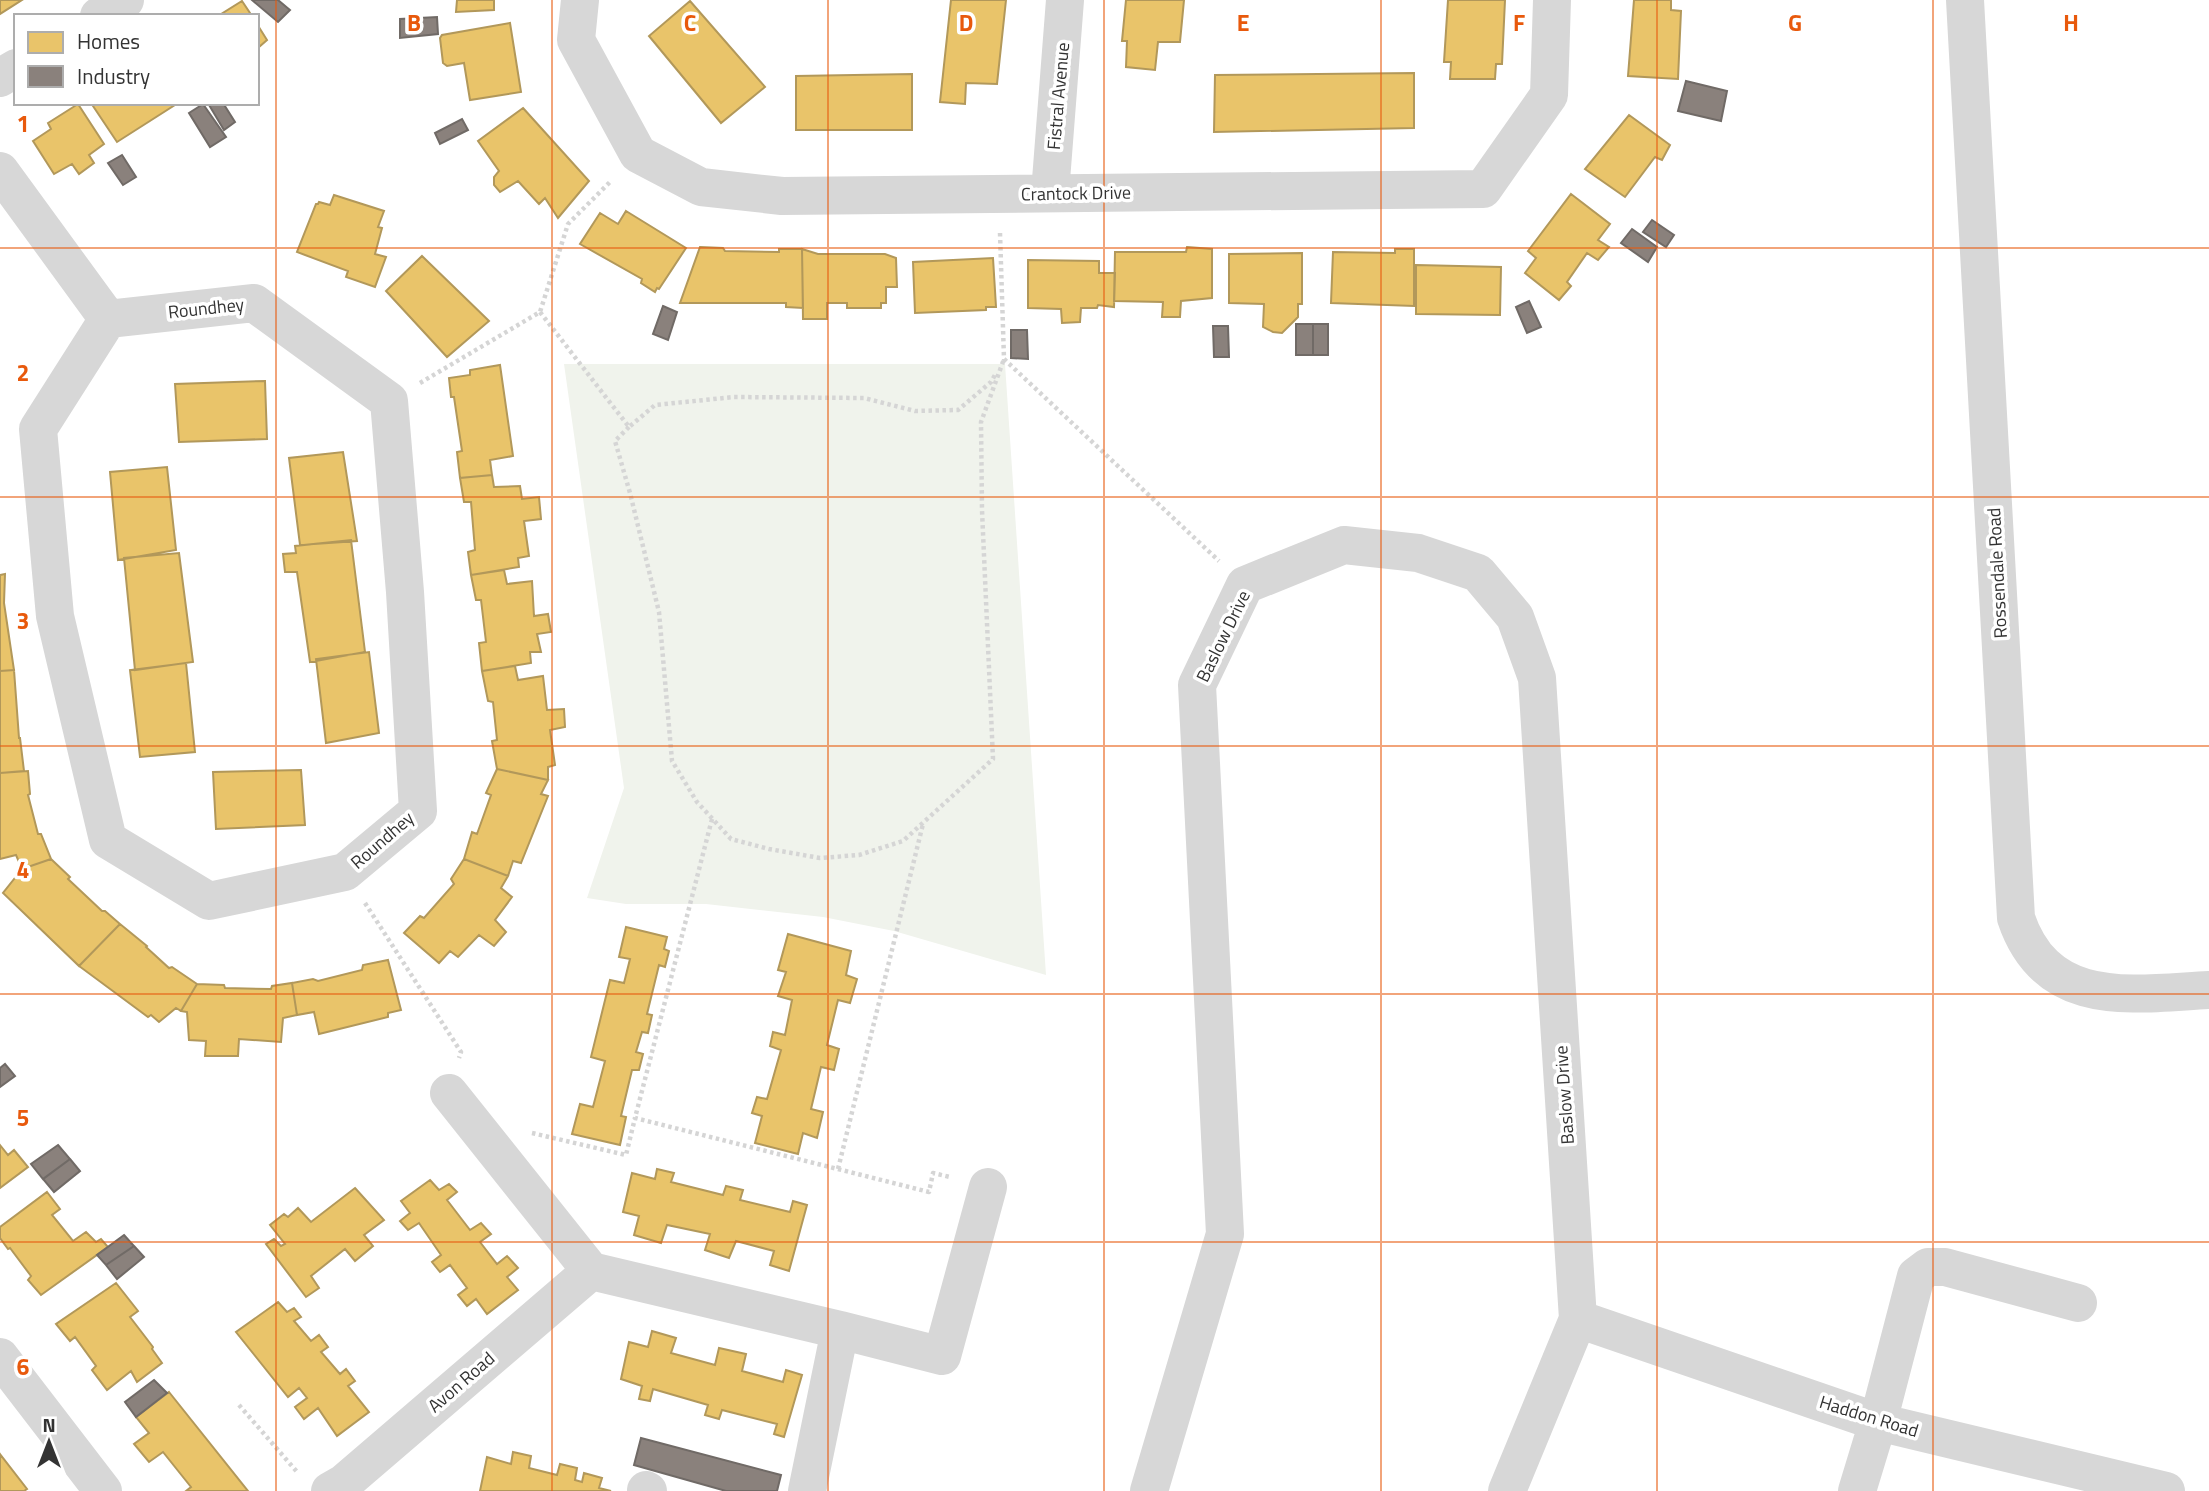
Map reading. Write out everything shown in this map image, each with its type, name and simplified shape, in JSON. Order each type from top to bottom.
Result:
[{"type":"street","points":[[102,14],[125,0]]},
{"type":"street","points":[[580,0],[576,40],[638,154]]},
{"type":"street","name":"Fistral Avenue","points":[[1050,193],[1065,0]]},
{"type":"street","name":"Crantock Drive","points":[[638,154],[701,187],[768,194],[1483,189],[1549,95],[1552,0]]},
{"type":"street","name":"Rossendale Road","points":[[1965,0],[2016,918],[2023,939],[2041,963],[2067,982],[2108,993],[2209,990]]},
{"type":"street","points":[[0,171],[108,319]]},
{"type":"street","name":"Roundhey","points":[[254,303],[389,401],[405,592],[418,811],[345,872],[209,901],[108,840],[55,616],[38,429],[108,319],[254,303]]},
{"type":"street","name":"Baslow Drive","points":[[1149,1491],[1225,1234],[1197,685],[1245,585],[1344,545],[1418,553],[1478,573],[1515,617],[1537,678],[1578,1319],[1507,1491]]},
{"type":"street","points":[[459,1105],[591,1271],[942,1356],[988,1187]]},
{"type":"street","points":[[1857,1491],[1916,1276],[1928,1267],[1945,1267],[2078,1303]]},
{"type":"street","name":"Avon Road","points":[[318,1486],[345,1483],[591,1271]]},
{"type":"street","name":"Haddon Road","points":[[1578,1319],[1878,1422],[2166,1491]]},
{"type":"street","points":[[807,1491],[840,1330]]},
{"type":"street","points":[[0,1357],[103,1491]]},
{"type":"path","points":[[389,401],[540,312],[568,224],[638,154]]},
{"type":"path","points":[[998,193],[1004,359],[981,422],[982,510],[993,759],[903,841],[859,855],[820,858],[731,839],[697,802],[672,761],[659,612],[615,441],[655,405],[734,397],[864,398],[915,411],[958,410],[991,382],[1004,359]]},
{"type":"path","points":[[540,312],[629,427]]},
{"type":"path","points":[[1004,359],[1245,585]]},
{"type":"path","points":[[345,872],[461,1052],[459,1105],[626,1155],[712,818]]},
{"type":"path","points":[[838,1169],[924,822]]},
{"type":"path","points":[[635,1118],[929,1192],[933,1172],[988,1187]]},
{"type":"path","points":[[239,1405],[318,1486]]},
{"type":"shaded area","points":[[564,364],[1005,364],[1046,975],[894,931],[823,917],[706,904],[626,904],[587,898],[624,788]]},
{"type":"building: Homes","points":[[0,0],[22,0],[0,14]]},
{"type":"building: Homes","points":[[457,0],[494,0],[494,10],[456,12]]},
{"type":"building: Homes","points":[[951,0],[1006,0],[997,84],[966,83],[965,104],[940,102]]},
{"type":"building: Homes","points":[[1126,0],[1184,0],[1180,42],[1158,42],[1155,70],[1126,67],[1127,41],[1122,41]]},
{"type":"building: Homes","points":[[1448,0],[1505,0],[1502,64],[1496,64],[1495,79],[1450,79],[1451,62],[1444,62]]},
{"type":"building: Homes","points":[[1634,0],[1671,0],[1671,10],[1681,11],[1678,79],[1628,76]]},
{"type":"building: Homes","points":[[242,1],[251,14],[221,14]]},
{"type":"building: Homes","points":[[690,1],[765,87],[721,123],[649,36]]},
{"type":"building: Homes","points":[[510,23],[521,92],[470,100],[464,63],[447,66],[443,63],[440,38],[442,35]]},
{"type":"building: Homes","points":[[259,27],[267,40],[259,47]]},
{"type":"building: Homes","points":[[1414,73],[1414,128],[1214,132],[1215,75]]},
{"type":"building: Homes","points":[[912,74],[912,130],[796,130],[796,76]]},
{"type":"building: Homes","points":[[79,105],[104,144],[89,155],[94,163],[79,174],[72,164],[54,174],[33,141],[51,129],[48,123]]},
{"type":"building: Homes","points":[[92,105],[175,105],[117,142]]},
{"type":"building: Homes","points":[[523,108],[589,181],[558,218],[545,198],[539,204],[518,181],[500,192],[494,185],[494,177],[499,171],[478,141]]},
{"type":"building: Homes","points":[[1629,115],[1670,145],[1662,160],[1655,157],[1625,197],[1585,169]]},
{"type":"building: Homes","points":[[1571,194],[1610,224],[1598,240],[1609,247],[1598,260],[1587,253],[1567,282],[1571,286],[1559,300],[1525,273],[1536,258],[1528,251]]},
{"type":"building: Homes","points":[[334,195],[384,211],[378,227],[382,228],[375,254],[386,257],[375,287],[346,277],[348,271],[297,252],[316,204],[319,202],[330,205]]},
{"type":"building: Homes","points":[[626,211],[686,248],[655,292],[641,283],[642,279],[580,244],[600,213],[618,224]]},
{"type":"building: Homes","points":[[700,247],[723,248],[725,251],[779,252],[779,249],[802,249],[803,308],[786,307],[786,303],[680,303]]},
{"type":"building: Homes","points":[[1187,247],[1212,249],[1212,298],[1181,301],[1180,317],[1162,317],[1163,302],[1114,301],[1115,252],[1186,252]]},
{"type":"building: Homes","points":[[802,249],[818,254],[885,254],[896,258],[897,287],[886,287],[886,303],[881,303],[881,308],[847,308],[847,303],[827,303],[827,319],[803,319]]},
{"type":"building: Homes","points":[[1395,249],[1414,249],[1414,306],[1331,303],[1333,252],[1395,253]]},
{"type":"building: Homes","points":[[1302,253],[1302,304],[1298,304],[1298,317],[1282,333],[1263,327],[1264,304],[1229,303],[1229,254]]},
{"type":"building: Homes","points":[[422,256],[489,321],[447,357],[386,291]]},
{"type":"building: Homes","points":[[993,258],[996,307],[986,307],[986,310],[915,313],[913,262]]},
{"type":"building: Homes","points":[[1028,260],[1099,261],[1099,273],[1115,273],[1114,307],[1098,305],[1097,308],[1081,308],[1080,322],[1062,323],[1061,309],[1028,308]]},
{"type":"building: Homes","points":[[1416,265],[1501,267],[1500,315],[1416,314]]},
{"type":"building: Homes","points":[[500,365],[513,456],[490,460],[492,475],[460,478],[457,452],[462,451],[449,378],[470,375],[470,370]]},
{"type":"building: Homes","points":[[265,381],[267,439],[179,442],[175,384]]},
{"type":"building: Homes","points":[[343,452],[357,541],[300,545],[289,458]]},
{"type":"building: Homes","points":[[167,467],[176,550],[118,560],[110,472]]},
{"type":"building: Homes","points":[[492,475],[494,487],[520,486],[522,499],[539,497],[541,519],[524,521],[529,556],[518,558],[519,567],[471,575],[468,552],[475,550],[471,502],[464,502],[460,478]]},
{"type":"building: Homes","points":[[351,540],[365,652],[310,662],[297,572],[285,572],[283,554],[296,553],[295,546]]},
{"type":"building: Homes","points":[[179,553],[193,662],[135,670],[124,558]]},
{"type":"building: Homes","points":[[504,570],[507,584],[532,581],[534,616],[548,614],[551,632],[537,634],[541,652],[530,652],[531,663],[482,671],[479,643],[486,642],[481,600],[476,600],[471,575]]},
{"type":"building: Homes","points":[[5,574],[4,603],[14,670],[0,671],[0,575]]},
{"type":"building: Homes","points":[[369,652],[379,733],[326,743],[316,659]]},
{"type":"building: Homes","points":[[186,663],[195,752],[140,757],[130,670]]},
{"type":"building: Homes","points":[[515,666],[518,680],[543,676],[547,710],[564,709],[565,727],[550,730],[555,765],[548,767],[548,780],[497,769],[492,741],[497,740],[493,702],[488,701],[482,671]]},
{"type":"building: Homes","points":[[14,670],[24,771],[0,773],[0,671]]},
{"type":"building: Homes","points":[[497,769],[548,780],[541,794],[548,796],[521,863],[513,861],[508,876],[464,859],[472,832],[477,834],[491,795],[486,793]]},
{"type":"building: Homes","points":[[301,770],[305,825],[216,829],[213,772]]},
{"type":"building: Homes","points":[[28,771],[28,795],[38,834],[41,834],[51,859],[22,869],[16,855],[0,859],[0,773]]},
{"type":"building: Homes","points":[[51,859],[70,877],[68,879],[120,924],[79,966],[3,893],[22,869]]},
{"type":"building: Homes","points":[[464,859],[508,876],[501,888],[512,897],[495,920],[506,932],[494,946],[479,935],[458,957],[450,951],[439,963],[404,933],[420,916],[424,918],[454,884],[451,879]]},
{"type":"building: Homes","points":[[120,924],[169,968],[172,967],[197,984],[181,1011],[176,1008],[159,1022],[151,1015],[148,1017],[79,966]]},
{"type":"building: Homes","points":[[626,927],[667,937],[664,949],[669,951],[665,967],[659,965],[647,1014],[652,1015],[648,1033],[642,1032],[636,1052],[643,1054],[639,1070],[632,1070],[621,1116],[626,1117],[620,1145],[572,1134],[580,1104],[593,1107],[605,1061],[591,1057],[610,980],[624,983],[630,959],[619,957]]},
{"type":"building: Homes","points":[[788,934],[851,951],[846,975],[857,979],[850,1003],[838,1000],[827,1045],[839,1049],[834,1070],[821,1067],[811,1109],[823,1112],[817,1138],[803,1133],[798,1154],[755,1143],[762,1116],[752,1113],[757,1097],[767,1099],[781,1050],[770,1046],[773,1032],[785,1035],[792,1000],[778,996],[786,972],[778,970]]},
{"type":"building: Homes","points":[[388,960],[401,1010],[388,1013],[388,1017],[319,1034],[314,1012],[297,1015],[292,983],[313,979],[318,981],[362,970],[363,965]]},
{"type":"building: Homes","points":[[292,983],[297,1015],[283,1018],[281,1042],[239,1039],[238,1056],[205,1056],[206,1041],[189,1040],[187,1012],[181,1011],[197,984],[224,985],[225,988],[271,989],[272,986]]},
{"type":"building: Homes","points":[[0,1145],[8,1155],[14,1150],[28,1167],[0,1188]]},
{"type":"building: Homes","points":[[657,1169],[674,1173],[671,1182],[723,1195],[726,1186],[743,1190],[740,1200],[790,1212],[793,1201],[807,1205],[789,1271],[770,1265],[774,1251],[736,1241],[729,1258],[705,1250],[710,1234],[667,1225],[661,1243],[634,1235],[639,1216],[623,1212],[632,1173],[655,1179]]},
{"type":"building: Homes","points":[[430,1180],[439,1190],[449,1184],[457,1192],[447,1200],[470,1230],[481,1223],[491,1234],[480,1242],[497,1264],[507,1256],[518,1268],[507,1277],[518,1290],[487,1314],[476,1299],[467,1306],[458,1295],[467,1288],[450,1265],[440,1272],[432,1262],[441,1255],[419,1223],[408,1230],[400,1221],[410,1213],[401,1201]]},
{"type":"building: Homes","points":[[355,1188],[384,1220],[364,1235],[373,1246],[355,1261],[345,1249],[311,1276],[319,1288],[306,1297],[266,1244],[274,1239],[281,1246],[285,1244],[270,1225],[284,1214],[288,1217],[298,1208],[311,1222]]},
{"type":"building: Homes","points":[[47,1192],[60,1209],[52,1215],[73,1241],[86,1232],[96,1242],[101,1239],[108,1247],[41,1295],[28,1280],[31,1276],[0,1238],[0,1227]]},
{"type":"building: Homes","points":[[116,1283],[138,1311],[130,1317],[162,1363],[137,1382],[131,1371],[107,1390],[92,1370],[96,1366],[75,1337],[70,1341],[56,1324]]},
{"type":"building: Homes","points":[[278,1302],[287,1312],[294,1308],[301,1317],[294,1321],[311,1341],[319,1335],[328,1347],[321,1352],[340,1374],[346,1369],[355,1381],[348,1386],[369,1412],[337,1436],[318,1408],[304,1419],[295,1407],[307,1398],[299,1388],[288,1397],[236,1332]]},
{"type":"building: Homes","points":[[652,1331],[676,1338],[671,1353],[715,1365],[719,1348],[746,1354],[742,1371],[783,1382],[786,1370],[802,1375],[784,1437],[774,1434],[777,1424],[722,1410],[719,1419],[705,1415],[708,1405],[653,1389],[650,1401],[639,1399],[642,1386],[621,1379],[629,1342],[648,1347]]},
{"type":"building: Homes","points":[[169,1392],[248,1491],[186,1491],[191,1487],[163,1452],[149,1462],[134,1444],[149,1433],[136,1417]]},
{"type":"building: Homes","points":[[513,1452],[531,1456],[529,1468],[557,1475],[560,1464],[577,1468],[575,1480],[582,1482],[584,1473],[602,1478],[599,1488],[611,1491],[480,1491],[487,1457],[511,1464]]},
{"type":"building: Homes","points":[[0,1454],[27,1489],[0,1491]]},
{"type":"building: Industry","points":[[252,0],[278,0],[290,10],[278,22]]},
{"type":"building: Industry","points":[[437,17],[438,34],[400,38],[400,19]]},
{"type":"building: Industry","points":[[1686,81],[1727,91],[1721,121],[1678,111]]},
{"type":"building: Industry","points":[[204,105],[226,137],[210,147],[189,113]]},
{"type":"building: Industry","points":[[209,105],[224,105],[235,122],[224,130]]},
{"type":"building: Industry","points":[[462,119],[468,130],[440,144],[435,133]]},
{"type":"building: Industry","points":[[122,155],[136,177],[123,185],[108,163]]},
{"type":"building: Industry","points":[[1652,220],[1674,235],[1666,247],[1643,232]]},
{"type":"building: Industry","points":[[1632,229],[1657,247],[1648,262],[1621,243]]},
{"type":"building: Industry","points":[[1529,301],[1541,327],[1527,333],[1516,307]]},
{"type":"building: Industry","points":[[663,306],[677,312],[668,340],[653,334]]},
{"type":"building: Industry","points":[[1296,324],[1313,324],[1313,355],[1296,355]]},
{"type":"building: Industry","points":[[1313,324],[1328,324],[1328,355],[1313,355]]},
{"type":"building: Industry","points":[[1213,326],[1228,326],[1229,357],[1214,357]]},
{"type":"building: Industry","points":[[1011,330],[1027,330],[1028,359],[1011,358]]},
{"type":"building: Industry","points":[[5,1064],[15,1076],[0,1087],[0,1068]]},
{"type":"building: Industry","points":[[58,1145],[70,1159],[43,1179],[31,1164]]},
{"type":"building: Industry","points":[[70,1159],[80,1171],[54,1192],[43,1179]]},
{"type":"building: Industry","points":[[124,1235],[134,1246],[106,1265],[97,1255]]},
{"type":"building: Industry","points":[[134,1246],[144,1257],[117,1279],[106,1265]]},
{"type":"building: Industry","points":[[154,1380],[167,1393],[136,1417],[125,1402]]},
{"type":"building: Industry","points":[[641,1438],[781,1475],[777,1491],[726,1491],[634,1465]]}]
